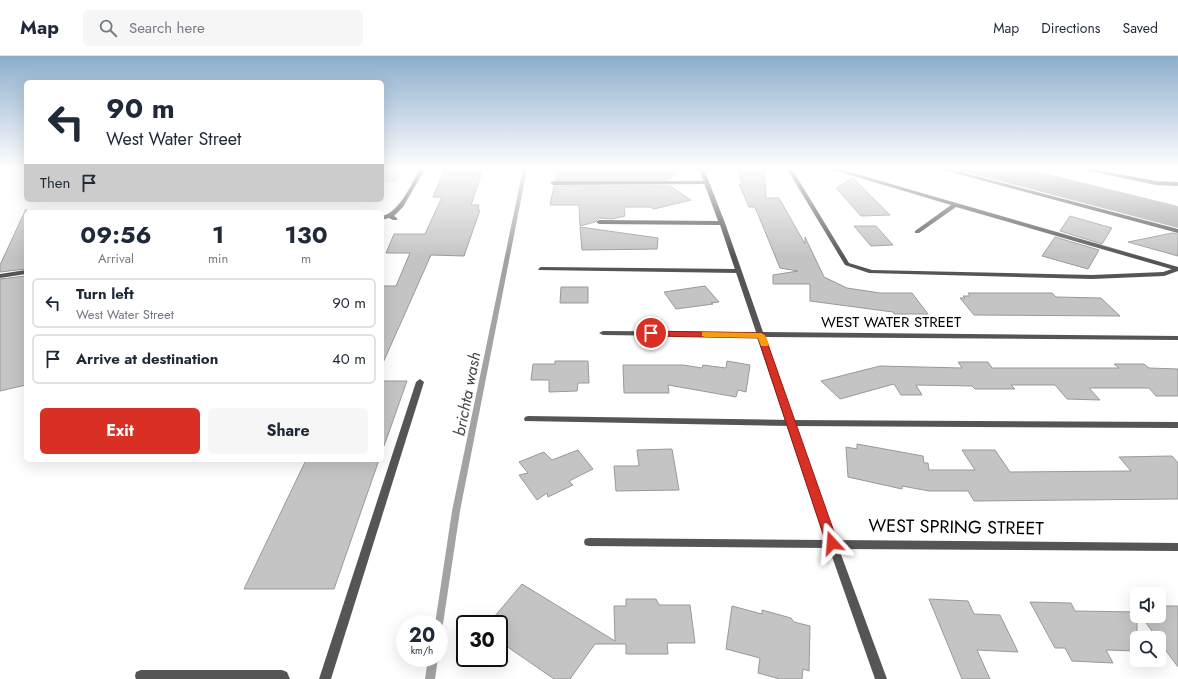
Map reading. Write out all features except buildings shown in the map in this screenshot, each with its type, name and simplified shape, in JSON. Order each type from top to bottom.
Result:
[{"type":"street","points":[[384,218],[393,218],[405,198]]},
{"type":"street","points":[[712,198],[881,679]]},
{"type":"street","points":[[807,198],[847,264],[871,272],[1092,277],[1164,274],[1178,269]]},
{"type":"street","points":[[934,198],[1178,269]]},
{"type":"street","points":[[1053,198],[1178,231]]},
{"type":"street","points":[[918,232],[955,204]]},
{"type":"street","points":[[599,222],[722,223]]},
{"type":"street","points":[[541,269],[738,270]]},
{"type":"street","points":[[0,276],[24,272]]},
{"type":"street","name":"WEST WATER STREET","points":[[603,332],[761,335],[1178,338]]},
{"type":"street","points":[[325,679],[420,382]]},
{"type":"street","points":[[528,419],[790,423],[1178,424]]},
{"type":"street","name":"WEST SPRING STREET","points":[[589,542],[1178,547]]},
{"type":"street","points":[[141,676],[282,676],[284,679]]},
{"type":"shaded area","points":[[1064,198],[1146,198],[1178,206],[1178,228]]},
{"type":"waterway","name":"brichta wash","points":[[440,615],[456,511],[519,198]]},
{"type":"waterway","name":"brichta wash","points":[[430,679],[432,667]]},
{"type":"slow traffic","points":[[705,334],[761,335],[764,345]]},
{"type":"route","points":[[651,333],[761,335],[832,543]]}]
